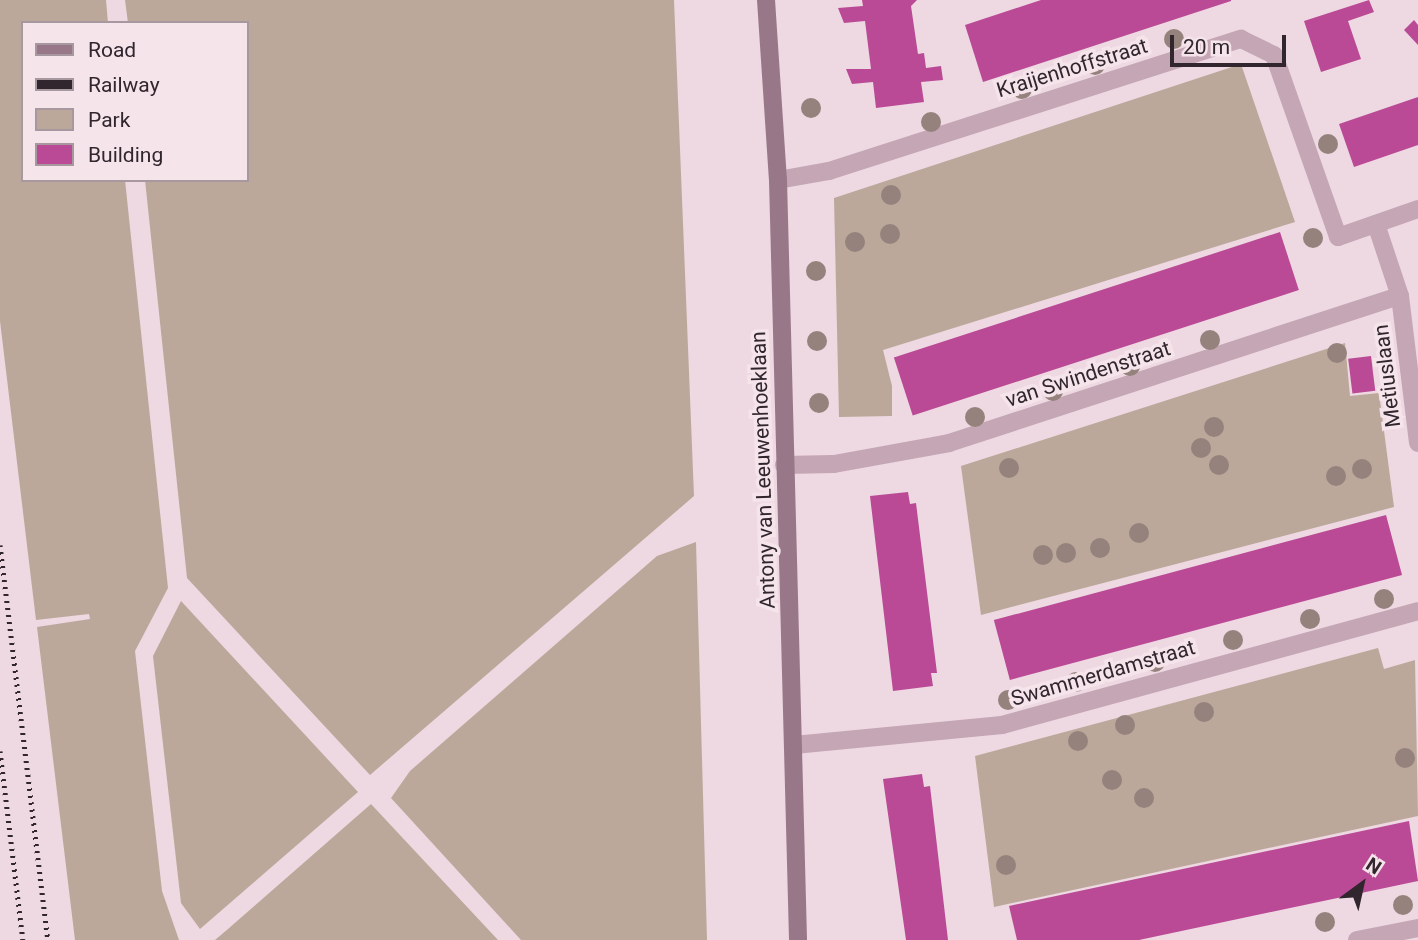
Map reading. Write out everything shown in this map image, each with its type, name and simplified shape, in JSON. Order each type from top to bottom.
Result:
[{"type":"street","name":"Antony van Leeuwenhoeklaan","points":[[766,0],[778,180],[799,940]]},
{"type":"street","name":"Kraijenhoffstraat","points":[[778,180],[829,171],[1241,39],[1273,55],[1338,237],[1376,224]]},
{"type":"street","points":[[1376,224],[1418,209]]},
{"type":"street","name":"Metiuslaan","points":[[1376,224],[1400,296],[1418,443]]},
{"type":"street","name":"van Swindenstraat","points":[[784,465],[834,464],[949,443],[1400,296]]},
{"type":"street","name":"Swammerdamstraat","points":[[794,746],[1002,725],[1418,611]]},
{"type":"street","points":[[1357,940],[1418,928]]},
{"type":"green space","points":[[0,0],[106,0],[108,21],[21,21],[21,182],[125,182],[168,588],[135,651],[162,891],[179,940],[75,940],[37,627],[90,619],[89,614],[36,620],[0,321]]},
{"type":"green space","points":[[125,0],[674,0],[694,496],[370,775],[187,578],[145,182],[248,182],[248,21],[128,21]]},
{"type":"green space","points":[[1241,64],[1295,222],[883,350],[892,386],[892,416],[839,417],[834,198]]},
{"type":"green space","points":[[1345,343],[1350,396],[1379,393],[1394,507],[981,615],[961,466]]},
{"type":"green space","points":[[696,542],[707,940],[521,940],[391,798],[410,771],[657,556]]},
{"type":"green space","points":[[181,601],[358,792],[200,929],[181,903],[153,656]]},
{"type":"green space","points":[[1378,648],[1384,669],[1415,660],[1418,816],[994,907],[975,756]]},
{"type":"green space","points":[[371,804],[498,940],[215,940],[228,929]]},
{"type":"building","points":[[862,0],[917,0],[911,6],[918,54],[924,53],[926,68],[941,66],[943,80],[921,82],[924,102],[876,108],[873,82],[852,84],[846,69],[871,69],[865,21],[844,23],[838,8],[863,6]]},
{"type":"building","points":[[1041,0],[1231,1],[983,82],[965,25]]},
{"type":"building","points":[[1369,0],[1374,12],[1348,21],[1361,59],[1321,72],[1304,21]]},
{"type":"building","points":[[1414,20],[1418,25],[1418,45],[1404,30]]},
{"type":"building","points":[[1418,97],[1418,145],[1354,167],[1339,124]]},
{"type":"building","points":[[1280,232],[1299,290],[913,415],[894,357]]},
{"type":"building","points":[[1371,356],[1375,391],[1352,394],[1348,359]]},
{"type":"building","points":[[908,492],[910,504],[916,503],[937,673],[931,673],[933,686],[893,691],[870,496]]},
{"type":"building","points":[[1386,515],[1402,575],[1010,680],[994,620]]},
{"type":"building","points":[[922,774],[924,787],[930,786],[948,940],[906,940],[883,779]]},
{"type":"building","points":[[1409,821],[1418,881],[1139,940],[1017,940],[1009,906]]},
{"type":"railway","points":[[0,545],[48,940]]},
{"type":"railway","points":[[0,751],[23,940]]}]
